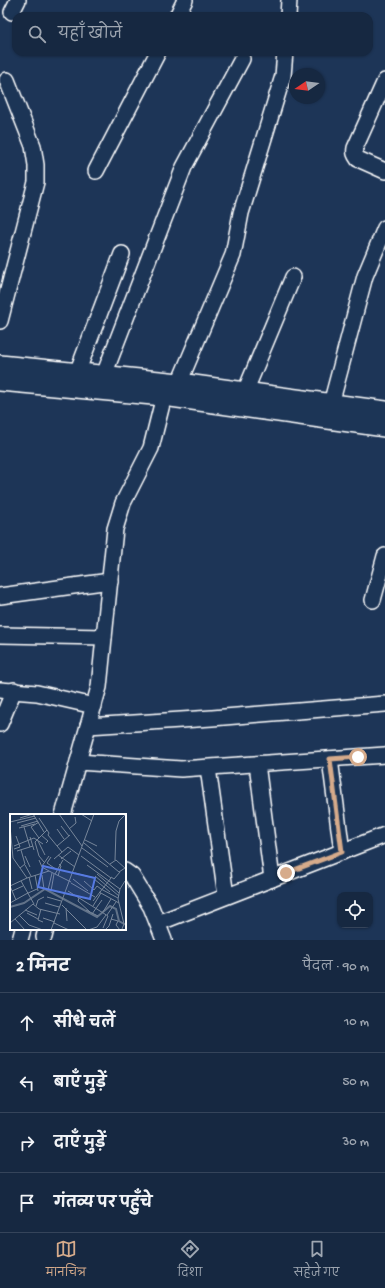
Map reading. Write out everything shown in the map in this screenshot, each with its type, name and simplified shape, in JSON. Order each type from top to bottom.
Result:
[{"type":"main road","points":[[0,365],[179,383],[385,411]]},
{"type":"main road","points":[[0,381],[164,396],[385,427]]},
{"type":"street","points":[[179,12],[185,0]]},
{"type":"street","points":[[288,12],[289,0]]},
{"type":"street","points":[[96,171],[156,56]]},
{"type":"street","points":[[179,383],[233,255],[241,214],[283,76],[285,56]]},
{"type":"street","points":[[104,375],[184,167],[242,59]]},
{"type":"street","points":[[0,321],[36,182],[33,146],[6,80]]},
{"type":"street","points":[[385,81],[355,152],[355,156],[358,159],[385,171]]},
{"type":"street","points":[[331,404],[365,276],[385,228]]},
{"type":"street","points":[[77,373],[122,254]]},
{"type":"street","points":[[245,392],[293,277]]},
{"type":"street","points":[[63,814],[99,687],[115,529],[118,514],[151,448],[164,396]]},
{"type":"street","points":[[372,600],[385,556]]},
{"type":"street","points":[[0,596],[110,581]]},
{"type":"street","points":[[0,635],[104,637]]},
{"type":"street","points":[[0,724],[7,690],[37,693],[94,706]]},
{"type":"street","points":[[88,726],[385,704]]},
{"type":"street","points":[[78,762],[170,769],[208,768],[385,755]]},
{"type":"street","points":[[330,759],[342,852]]},
{"type":"street","points":[[257,764],[272,879]]},
{"type":"street","points":[[208,768],[226,896]]},
{"type":"street","points":[[158,923],[385,835]]},
{"type":"street","points":[[126,872],[132,876],[151,907],[164,940]]},
{"type":"street","points":[[20,940],[23,930]]},
{"type":"route","points":[[286,873],[342,852],[330,759],[358,757]]}]
